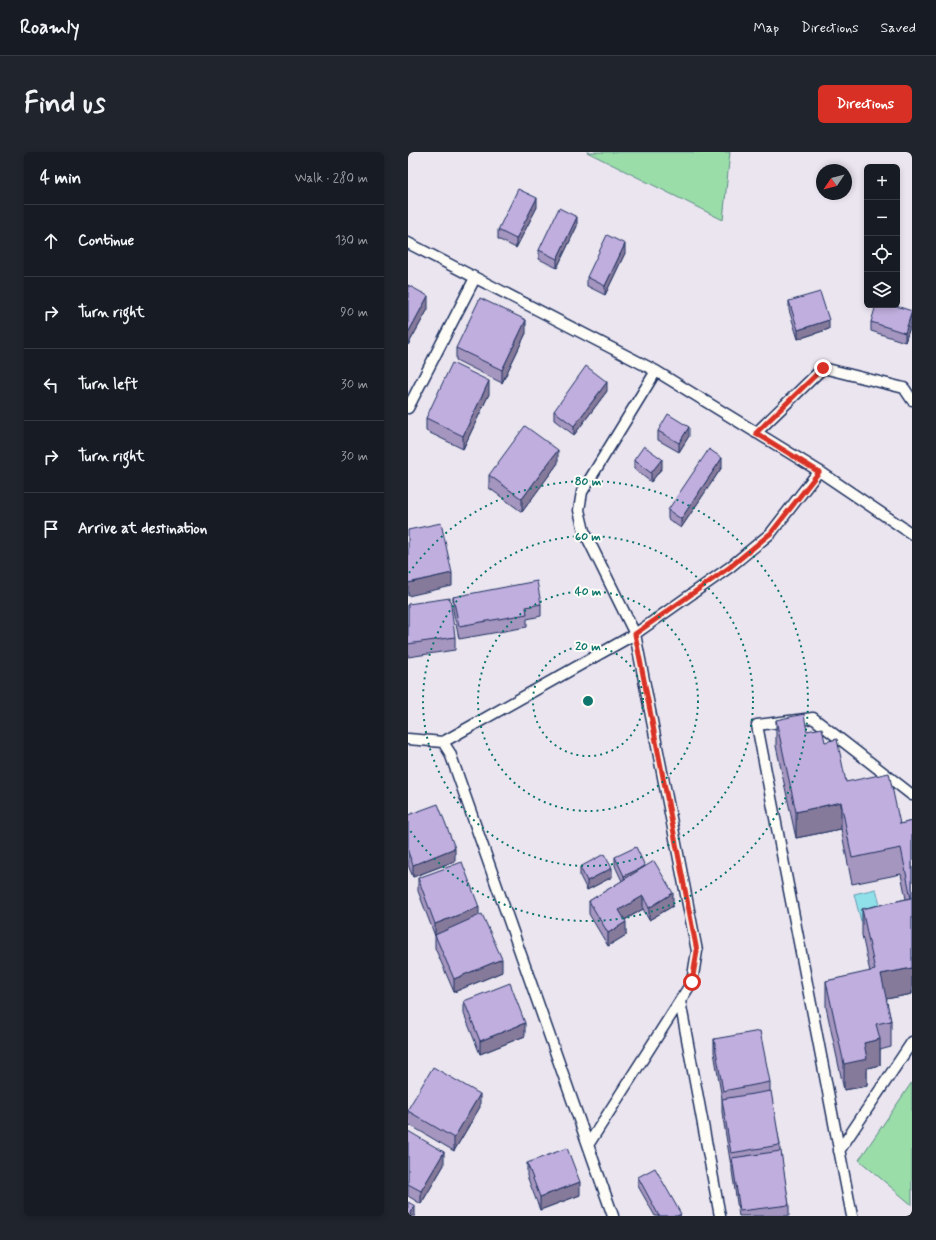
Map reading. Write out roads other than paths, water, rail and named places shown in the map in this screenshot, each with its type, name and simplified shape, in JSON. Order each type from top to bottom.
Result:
[{"type":"lane","points":[[408,243],[656,371],[819,472],[912,534]]},
{"type":"lane","points":[[408,408],[475,278]]},
{"type":"lane","points":[[756,433],[823,368],[904,388],[912,400]]},
{"type":"lane","points":[[588,1145],[692,982],[697,951],[635,634],[584,531],[579,510],[582,492],[656,371]]},
{"type":"lane","points":[[408,739],[443,742],[635,634],[730,567],[771,533],[819,472]]},
{"type":"lane","points":[[852,1216],[757,726],[813,718],[912,795]]},
{"type":"lane","points":[[443,742],[450,753],[613,1216]]},
{"type":"lane","points":[[680,1001],[720,1216]]},
{"type":"lane","points":[[839,1151],[912,1042]]},
{"type":"water","points":[[876,889],[883,916],[861,921],[854,894]]}]
